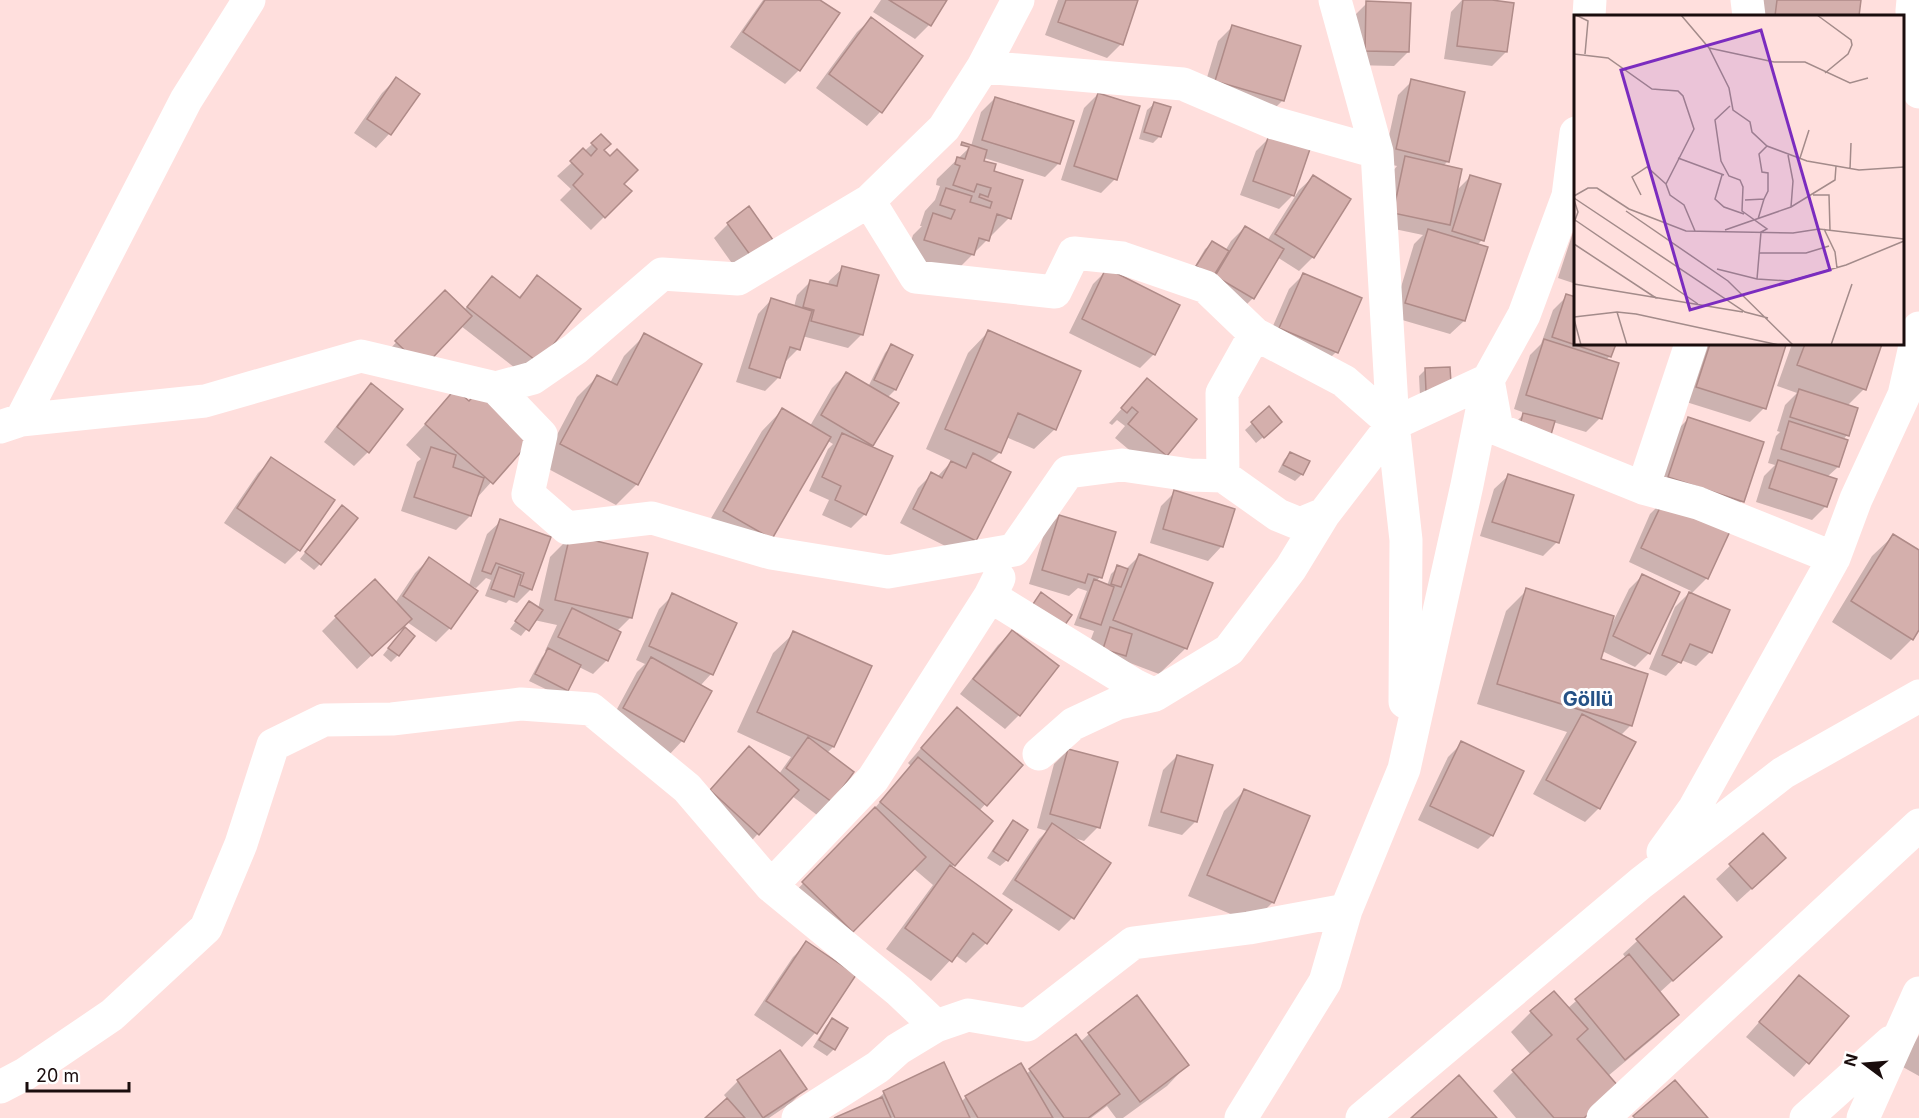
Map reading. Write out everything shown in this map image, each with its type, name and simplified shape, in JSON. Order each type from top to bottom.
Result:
[{"type":"street","points":[[11,423],[186,100],[249,0]]},
{"type":"street","points":[[11,423],[205,401],[361,356],[496,388],[533,378],[576,349],[662,274],[738,279],[869,201],[944,128],[982,67],[1018,0]]},
{"type":"street","points":[[1335,0],[1377,152],[1393,424],[1406,540],[1404,769]]},
{"type":"street","points":[[1589,15],[1590,0]]},
{"type":"street","points":[[1747,0],[1749,15]]},
{"type":"street","points":[[1913,0],[1919,92]]},
{"type":"street","points":[[982,67],[1183,84],[1274,123],[1377,152]]},
{"type":"street","points":[[1241,1118],[1326,982],[1346,910],[1404,769],[1488,380],[1524,315],[1568,196],[1574,142]]},
{"type":"street","points":[[869,201],[916,277],[1055,292],[1074,253],[1122,258],[1206,287],[1255,334],[1344,381],[1393,424]]},
{"type":"street","points":[[1641,883],[1694,809],[1834,558],[1856,499],[1904,395],[1919,328]]},
{"type":"street","points":[[1223,476],[1222,393],[1255,334]]},
{"type":"street","points":[[1643,488],[1691,345]]},
{"type":"street","points":[[1039,754],[1073,724],[1118,703],[1155,695],[1229,650],[1291,568],[1324,514],[1393,424],[1488,380]]},
{"type":"street","points":[[1488,380],[1497,429],[1643,488],[1698,503],[1834,558]]},
{"type":"street","points":[[496,388],[541,435],[528,494],[567,528],[652,518],[771,553],[888,572],[1014,550]]},
{"type":"street","points":[[771,886],[873,779],[990,596],[1014,550],[1068,472],[1122,465],[1190,475],[1223,476],[1278,515],[1300,524],[1324,514]]},
{"type":"street","points":[[990,596],[1136,686],[1155,695]]},
{"type":"street","points":[[1362,1118],[1641,883],[1783,773],[1919,696]]},
{"type":"street","points":[[0,1088],[25,1074],[112,1015],[206,928],[242,844],[273,745],[324,720],[392,719],[521,704],[591,709],[687,788],[771,886],[899,991],[936,1026]]},
{"type":"street","points":[[1603,1118],[1919,825]]},
{"type":"street","points":[[798,1118],[878,1066],[898,1049],[936,1026],[968,1015],[1027,1025],[1133,943],[1249,928],[1346,910]]},
{"type":"street","points":[[1863,1118],[1919,993]]},
{"type":"street","points":[[1806,1118],[1899,1035]]},
{"type":"building","points":[[765,0],[820,0],[840,13],[800,71],[743,32]]},
{"type":"building","points":[[889,0],[947,0],[931,26]]},
{"type":"building","points":[[1066,0],[1138,0],[1123,45],[1058,22]]},
{"type":"building","points":[[1463,0],[1514,3],[1507,52],[1457,46]]},
{"type":"building","points":[[1777,0],[1861,0],[1859,15],[1775,15]]},
{"type":"building","points":[[1366,1],[1411,3],[1409,52],[1365,51]]},
{"type":"building","points":[[871,17],[923,56],[882,113],[829,74]]},
{"type":"building","points":[[1232,25],[1301,46],[1284,101],[1215,81]]},
{"type":"building","points":[[396,77],[420,94],[391,135],[367,119]]},
{"type":"building","points":[[1411,79],[1465,92],[1449,162],[1396,149]]},
{"type":"building","points":[[1098,93],[1140,106],[1117,180],[1074,166]]},
{"type":"building","points":[[995,97],[1074,121],[1060,164],[982,140]]},
{"type":"building","points":[[1154,102],[1171,107],[1161,137],[1144,132]]},
{"type":"building","points":[[601,134],[611,144],[604,150],[610,156],[617,149],[638,170],[624,184],[632,191],[605,218],[573,185],[583,174],[570,161],[583,148],[591,156],[597,149],[591,143]]},
{"type":"building","points":[[1269,135],[1310,149],[1294,196],[1253,181]]},
{"type":"building","points":[[962,142],[987,150],[984,161],[996,164],[994,171],[1023,180],[1011,219],[997,214],[989,241],[979,238],[974,255],[924,240],[933,213],[951,219],[955,210],[940,205],[946,188],[972,196],[970,202],[990,208],[992,202],[979,197],[980,194],[988,197],[991,188],[977,184],[974,192],[953,185],[960,166],[955,164],[957,157],[965,159],[969,147],[961,145]]},
{"type":"building","points":[[1405,156],[1462,169],[1450,225],[1393,213]]},
{"type":"building","points":[[1313,175],[1351,199],[1314,258],[1275,234]]},
{"type":"building","points":[[1470,175],[1501,184],[1484,241],[1452,231]]},
{"type":"building","points":[[749,206],[778,247],[756,263],[727,223]]},
{"type":"building","points":[[1245,226],[1284,249],[1254,299],[1215,276]]},
{"type":"building","points":[[1428,229],[1488,247],[1465,321],[1405,303]]},
{"type":"building","points":[[1212,241],[1229,251],[1213,277],[1196,266]]},
{"type":"building","points":[[842,266],[879,275],[863,335],[811,321],[814,310],[803,307],[810,280],[837,286]]},
{"type":"building","points":[[1106,268],[1180,305],[1155,355],[1082,319]]},
{"type":"building","points":[[1303,273],[1362,298],[1338,353],[1279,328]]},
{"type":"building","points":[[537,275],[581,309],[539,363],[467,307],[492,276],[520,298]]},
{"type":"building","points":[[445,290],[472,316],[423,368],[395,341]]},
{"type":"building","points":[[1566,294],[1574,296],[1574,344],[1552,337]]},
{"type":"building","points":[[771,298],[812,311],[800,350],[790,347],[780,378],[749,368]]},
{"type":"building","points":[[988,330],[1081,371],[1056,430],[1018,413],[1001,453],[945,429]]},
{"type":"building","points":[[644,333],[702,364],[638,485],[560,444],[597,375],[617,385]]},
{"type":"building","points":[[1544,339],[1619,363],[1602,419],[1526,395]]},
{"type":"building","points":[[891,344],[913,355],[896,390],[874,380]]},
{"type":"building","points":[[1576,345],[1616,345],[1611,357]]},
{"type":"building","points":[[1710,345],[1786,345],[1766,409],[1696,387]]},
{"type":"building","points":[[1805,345],[1882,345],[1866,390],[1797,365]]},
{"type":"building","points":[[1450,367],[1451,383],[1426,391],[1425,368]]},
{"type":"building","points":[[846,372],[899,403],[873,446],[821,415]]},
{"type":"building","points":[[1147,378],[1197,419],[1167,456],[1128,424],[1138,412],[1132,407],[1127,413],[1121,408]]},
{"type":"building","points":[[371,383],[403,409],[369,453],[337,427]]},
{"type":"building","points":[[455,389],[469,401],[480,389],[534,437],[493,484],[425,424]]},
{"type":"building","points":[[1799,389],[1858,408],[1849,436],[1790,417]]},
{"type":"building","points":[[1269,406],[1282,422],[1264,438],[1251,422]]},
{"type":"building","points":[[782,408],[831,437],[772,539],[723,511]]},
{"type":"building","points":[[1523,413],[1555,421],[1550,438],[1519,430]]},
{"type":"building","points":[[1688,417],[1764,442],[1744,502],[1668,477]]},
{"type":"building","points":[[1789,421],[1848,440],[1839,467],[1781,449]]},
{"type":"building","points":[[842,433],[893,456],[866,515],[835,500],[841,486],[822,477]]},
{"type":"building","points":[[431,447],[456,455],[453,467],[484,478],[471,516],[414,497]]},
{"type":"building","points":[[1290,452],[1310,461],[1303,475],[1283,465]]},
{"type":"building","points":[[973,453],[1011,472],[976,541],[913,509],[931,472],[942,478],[951,461],[966,468]]},
{"type":"building","points":[[271,457],[335,500],[300,551],[237,508]]},
{"type":"building","points":[[1778,460],[1837,479],[1827,507],[1769,488]]},
{"type":"building","points":[[1508,474],[1574,495],[1559,543],[1492,522]]},
{"type":"building","points":[[1174,490],[1235,509],[1223,547],[1163,529]]},
{"type":"building","points":[[1664,499],[1731,529],[1708,579],[1641,548]]},
{"type":"building","points":[[342,505],[358,518],[321,565],[305,552]]},
{"type":"building","points":[[1059,515],[1116,532],[1102,578],[1088,574],[1085,583],[1042,570]]},
{"type":"building","points":[[500,519],[551,537],[532,590],[520,585],[524,573],[496,563],[491,574],[482,571]]},
{"type":"building","points":[[1893,534],[1919,550],[1919,630],[1913,640],[1851,601]]},
{"type":"building","points":[[570,535],[648,553],[632,618],[555,600]]},
{"type":"building","points":[[1139,554],[1213,583],[1187,649],[1113,620]]},
{"type":"building","points":[[429,557],[478,591],[451,629],[403,596]]},
{"type":"building","points":[[1117,565],[1128,569],[1121,587],[1111,584]]},
{"type":"building","points":[[499,567],[521,575],[514,597],[491,589]]},
{"type":"building","points":[[1642,574],[1680,592],[1650,654],[1613,636]]},
{"type":"building","points":[[375,579],[412,619],[372,656],[335,616]]},
{"type":"building","points":[[1094,579],[1114,587],[1101,625],[1080,618]]},
{"type":"building","points":[[1526,588],[1614,616],[1601,659],[1648,674],[1632,726],[1497,684]]},
{"type":"building","points":[[1041,592],[1072,615],[1062,629],[1031,607]]},
{"type":"building","points":[[1689,592],[1730,610],[1712,653],[1690,644],[1681,663],[1662,655]]},
{"type":"building","points":[[672,593],[737,623],[713,675],[649,646]]},
{"type":"building","points":[[529,601],[543,610],[529,631],[515,621]]},
{"type":"building","points":[[572,608],[621,632],[608,661],[558,637]]},
{"type":"building","points":[[405,627],[415,636],[399,656],[388,648]]},
{"type":"building","points":[[1110,627],[1132,634],[1126,656],[1103,649]]},
{"type":"building","points":[[1012,630],[1059,666],[1020,716],[973,679]]},
{"type":"building","points":[[793,631],[872,666],[834,747],[757,712]]},
{"type":"building","points":[[548,648],[581,665],[568,691],[535,674]]},
{"type":"building","points":[[651,657],[712,691],[684,742],[623,708]]},
{"type":"building","points":[[957,707],[1023,765],[987,806],[921,748]]},
{"type":"building","points":[[1582,714],[1636,742],[1600,809],[1546,780]]},
{"type":"building","points":[[808,737],[854,772],[832,802],[786,768]]},
{"type":"building","points":[[1461,741],[1524,771],[1493,836],[1430,806]]},
{"type":"building","points":[[749,746],[799,790],[759,835],[710,790]]},
{"type":"building","points":[[1068,749],[1118,762],[1100,828],[1050,814]]},
{"type":"building","points":[[1177,755],[1213,765],[1197,822],[1161,812]]},
{"type":"building","points":[[918,757],[993,821],[955,866],[880,802]]},
{"type":"building","points":[[1244,789],[1310,816],[1274,903],[1207,875]]},
{"type":"building","points":[[875,807],[926,857],[853,932],[802,882]]},
{"type":"building","points":[[1013,820],[1028,830],[1008,861],[993,851]]},
{"type":"building","points":[[1052,823],[1111,863],[1074,919],[1015,880]]},
{"type":"building","points":[[1763,833],[1786,858],[1752,889],[1729,864]]},
{"type":"building","points":[[950,865],[1012,910],[987,944],[973,933],[952,962],[905,928]]},
{"type":"building","points":[[1684,896],[1722,937],[1673,981],[1636,939]]},
{"type":"building","points":[[806,941],[856,975],[817,1034],[766,1001]]},
{"type":"building","points":[[1629,954],[1679,1015],[1625,1060],[1575,999]]},
{"type":"building","points":[[1799,975],[1849,1016],[1809,1064],[1759,1022]]},
{"type":"building","points":[[1554,991],[1588,1029],[1577,1039],[1619,1087],[1584,1118],[1554,1118],[1512,1070],[1552,1035],[1530,1011]]},
{"type":"building","points":[[1137,995],[1189,1065],[1140,1102],[1088,1033]]},
{"type":"building","points":[[832,1018],[848,1028],[835,1050],[819,1040]]},
{"type":"building","points":[[1076,1034],[1120,1094],[1088,1118],[1064,1118],[1029,1069]]},
{"type":"building","points":[[780,1050],[807,1089],[763,1118],[737,1080]]},
{"type":"building","points":[[944,1062],[970,1118],[895,1118],[883,1091]]},
{"type":"building","points":[[1021,1063],[1053,1118],[978,1118],[965,1096]]},
{"type":"building","points":[[1459,1075],[1497,1118],[1411,1118]]},
{"type":"building","points":[[1675,1080],[1708,1118],[1635,1118],[1633,1116]]},
{"type":"building","points":[[882,1097],[891,1118],[834,1118]]},
{"type":"building","points":[[727,1098],[745,1118],[705,1118]]},
{"type":"district","name":"Göllü","points":[[1588,699]]}]
